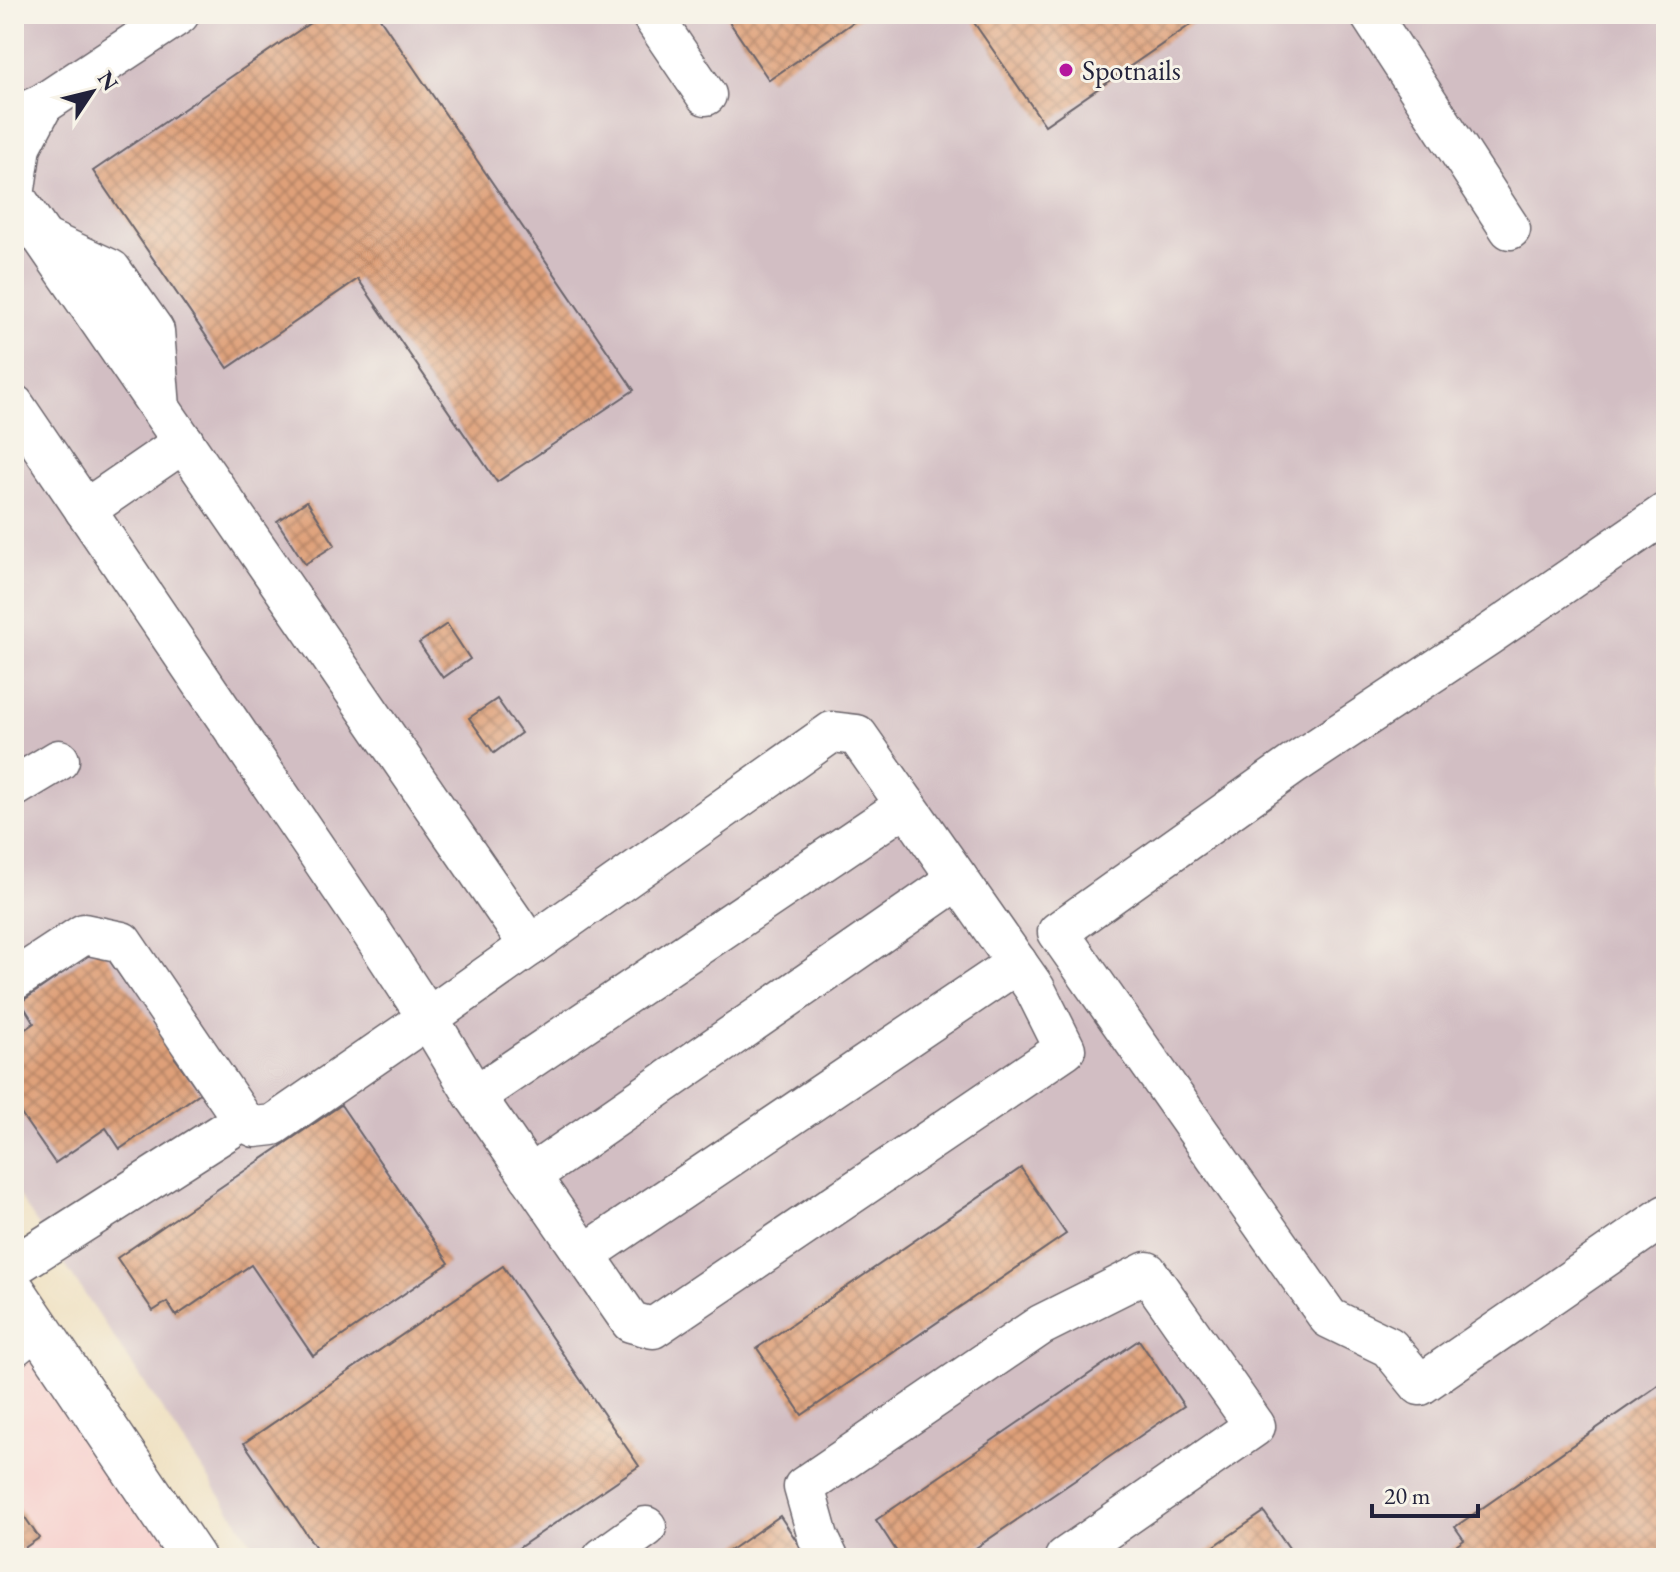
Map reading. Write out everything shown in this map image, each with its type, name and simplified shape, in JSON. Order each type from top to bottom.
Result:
[{"type":"main road","points":[[22,1321],[187,1556]]},
{"type":"lane","points":[[179,14],[28,110],[15,180],[44,239],[530,946]]},
{"type":"lane","points":[[651,14],[706,95]]},
{"type":"lane","points":[[1370,14],[1510,229]]},
{"type":"lane","points":[[14,405],[369,928],[428,1018],[475,1096],[631,1322],[653,1328],[1065,1049],[1035,989],[857,735],[832,732],[428,1018],[273,1125],[264,1128],[243,1120],[122,942],[84,934],[14,980]]},
{"type":"lane","points":[[85,510],[184,442]]},
{"type":"lane","points":[[1666,513],[1294,764],[1058,932],[1329,1318],[1389,1347],[1420,1385],[1666,1215]]},
{"type":"lane","points":[[14,787],[59,760]]},
{"type":"lane","points":[[475,1096],[906,805]]},
{"type":"lane","points":[[530,1176],[958,879]]},
{"type":"lane","points":[[584,1255],[1017,963]]},
{"type":"lane","points":[[14,1266],[243,1120]]},
{"type":"lane","points":[[828,1558],[818,1537],[804,1487],[1041,1325],[1147,1272],[1255,1426],[1065,1558]]},
{"type":"lane","points":[[603,1558],[646,1527]]},
{"type":"shaded area","points":[[14,14],[1666,14],[1666,1558],[262,1558],[14,1189]]},
{"type":"shaded area","points":[[14,1292],[193,1558],[14,1558]]},
{"type":"building","points":[[323,14],[377,14],[634,390],[497,482],[358,279],[228,368],[93,171]]},
{"type":"building","points":[[724,14],[865,14],[769,80]]},
{"type":"building","name":"Spotnails","points":[[968,14],[1206,14],[1045,125]]},
{"type":"building","points":[[307,501],[335,545],[305,564],[277,521]]},
{"type":"building","points":[[447,624],[470,659],[443,678],[419,643]]},
{"type":"building","points":[[497,699],[521,733],[494,753],[469,718]]},
{"type":"building","points":[[100,947],[157,1028],[191,1046],[175,1058],[200,1093],[120,1149],[106,1128],[55,1163],[14,1104],[14,1037],[34,1023],[21,1002]]},
{"type":"building","points":[[341,1105],[449,1263],[313,1356],[251,1265],[176,1316],[167,1302],[153,1311],[117,1258]]},
{"type":"building","points":[[1021,1168],[1066,1234],[802,1415],[757,1348]]},
{"type":"building","points":[[503,1266],[639,1466],[504,1558],[323,1558],[244,1443]]},
{"type":"building","points":[[1139,1340],[1184,1406],[961,1558],[901,1558],[876,1520]]},
{"type":"building","points":[[1666,1380],[1666,1558],[1439,1558],[1464,1540],[1455,1527]]},
{"type":"building","points":[[14,1501],[39,1538],[14,1555]]},
{"type":"building","points":[[1264,1512],[1296,1558],[1197,1558]]},
{"type":"building","points":[[780,1516],[808,1558],[719,1558]]},
{"type":"place","name":"Spotnails","points":[[1066,70]]}]
